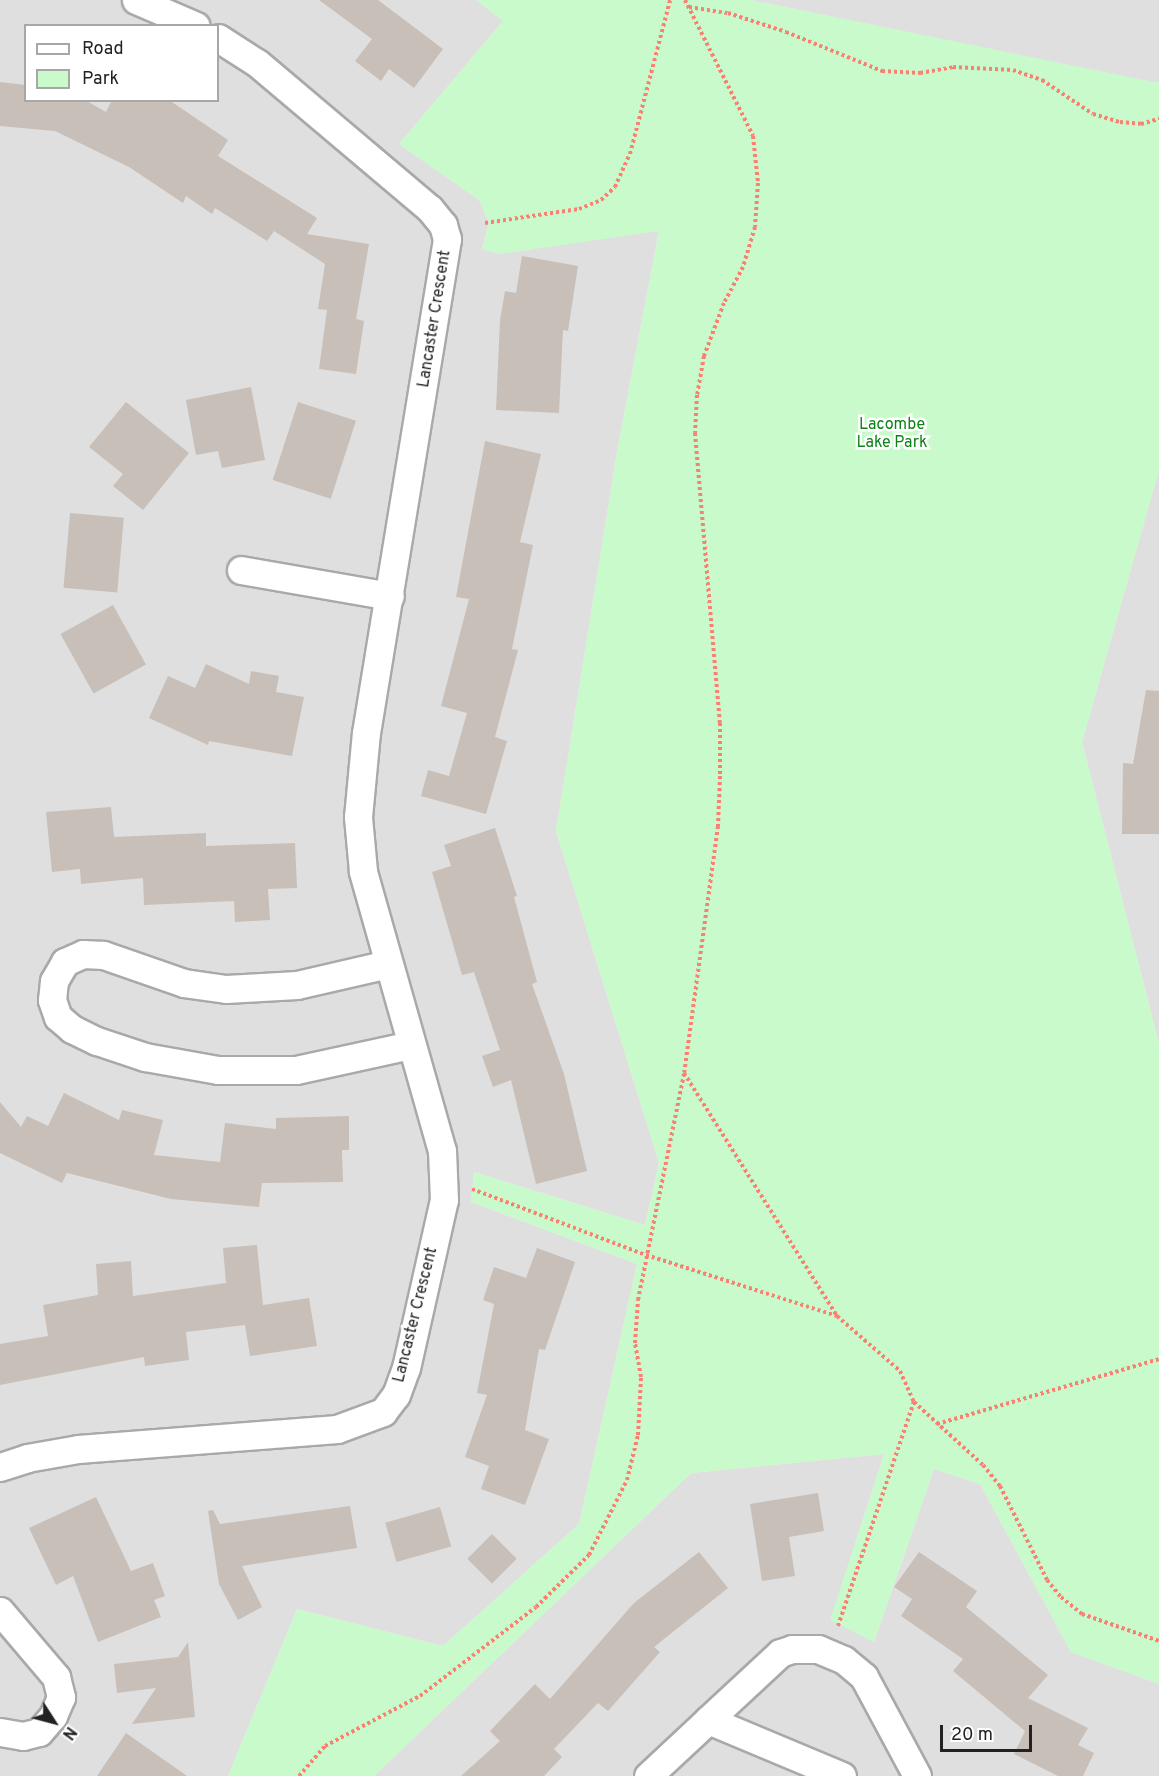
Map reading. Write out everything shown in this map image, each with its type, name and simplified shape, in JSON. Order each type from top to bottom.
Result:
[{"type":"street","points":[[136,0],[191,24]]},
{"type":"street","name":"Lancaster Crescent","points":[[0,1467],[78,1449],[337,1429],[382,1412],[396,1395],[406,1368],[446,1179],[442,1151],[363,872],[358,817],[366,733],[445,264],[447,239],[443,225],[430,208],[283,84],[219,39]]},
{"type":"street","points":[[241,570],[390,596]]},
{"type":"street","points":[[388,964],[297,985],[226,989],[184,983],[103,955],[83,954],[65,962],[54,981],[52,1000],[58,1017],[97,1041],[145,1057],[218,1070],[296,1070],[411,1045]]},
{"type":"street","points":[[0,1611],[56,1677],[61,1697],[53,1716],[39,1732],[23,1736],[0,1732]]},
{"type":"street","points":[[648,1776],[780,1653],[792,1649],[818,1649],[844,1660],[864,1677],[916,1776]]},
{"type":"street","points":[[708,1720],[842,1776]]},
{"type":"path","points":[[485,224],[579,209],[601,200],[615,187],[630,154],[670,0]]},
{"type":"path","points":[[299,1776],[325,1746],[420,1696],[536,1607],[589,1555],[627,1480],[638,1435],[641,1377],[635,1343],[646,1255],[684,1073],[718,826],[720,723],[695,433],[697,395],[704,356],[724,303],[743,267],[755,227],[758,183],[753,136],[685,0]]},
{"type":"path","points":[[689,7],[728,14],[786,32],[882,71],[920,73],[953,67],[1012,70],[1042,80],[1093,114],[1120,122],[1141,124],[1159,119]]},
{"type":"path","points":[[684,1073],[837,1316],[900,1371],[914,1402],[937,1424],[959,1439],[1000,1486],[1034,1557],[1061,1597],[1082,1614],[1159,1641]]},
{"type":"path","points":[[469,1188],[646,1255],[837,1316]]},
{"type":"path","points":[[937,1424],[1159,1359]]},
{"type":"path","points":[[835,1635],[914,1402]]},
{"type":"shaded area","points":[[0,0],[476,0],[503,21],[399,144],[479,200],[489,223],[482,249],[499,254],[659,230],[617,452],[556,831],[659,1163],[645,1225],[474,1172],[471,1202],[637,1264],[579,1524],[443,1646],[297,1609],[228,1776],[0,1776]]},
{"type":"shaded area","points":[[751,0],[1159,0],[1159,83],[1134,79]]},
{"type":"shaded area","points":[[1159,470],[1159,1044],[1082,742]]},
{"type":"shaded area","points":[[884,1454],[831,1619],[874,1642],[934,1469],[980,1484],[1071,1652],[1159,1684],[1159,1776],[374,1776],[691,1473]]},
{"type":"green space","name":"Lacombe Lake Park","points":[[476,0],[751,0],[1159,83],[1159,470],[1082,742],[1159,1044],[1159,1684],[1071,1652],[980,1484],[934,1469],[874,1642],[830,1620],[884,1454],[691,1473],[374,1776],[228,1776],[297,1609],[443,1646],[579,1524],[637,1264],[471,1202],[474,1172],[645,1225],[659,1163],[556,831],[617,452],[659,231],[499,254],[482,249],[489,223],[479,200],[399,144],[503,21]]},
{"type":"building","points":[[319,0],[378,0],[443,49],[414,88],[389,69],[381,81],[355,61],[372,39]]},
{"type":"building","points":[[0,82],[24,85],[24,102],[88,102],[106,112],[111,102],[172,102],[228,140],[218,156],[317,218],[307,234],[369,244],[356,319],[364,321],[356,374],[319,369],[327,310],[318,309],[325,264],[274,231],[267,241],[215,208],[212,214],[186,196],[183,203],[129,167],[55,131],[0,126]]},
{"type":"building","points":[[522,256],[578,266],[568,331],[563,330],[559,413],[496,410],[500,320],[505,291],[516,293]]},
{"type":"building","points":[[251,387],[265,460],[222,468],[218,451],[196,455],[186,400]]},
{"type":"building","points":[[126,402],[189,453],[143,510],[113,486],[123,474],[89,447]]},
{"type":"building","points":[[298,402],[356,421],[331,499],[273,480]]},
{"type":"building","points":[[485,441],[541,454],[520,542],[533,545],[512,649],[518,650],[495,737],[507,741],[486,814],[421,796],[428,770],[449,776],[467,713],[441,706],[469,599],[456,597]]},
{"type":"building","points":[[70,513],[124,518],[117,592],[63,588]]},
{"type":"building","points":[[113,605],[146,664],[93,694],[61,634]]},
{"type":"building","points":[[206,664],[249,684],[251,671],[279,676],[276,692],[304,697],[292,756],[209,741],[208,745],[149,718],[168,676],[195,688]]},
{"type":"building","points":[[1146,690],[1159,691],[1159,834],[1122,834],[1123,763],[1133,764]]},
{"type":"building","points":[[111,807],[114,837],[206,833],[206,846],[295,843],[297,888],[268,889],[270,920],[235,922],[234,901],[144,905],[143,878],[81,884],[80,869],[52,872],[46,812]]},
{"type":"building","points":[[495,828],[517,896],[514,897],[537,982],[532,984],[564,1074],[587,1171],[536,1184],[511,1080],[493,1087],[482,1056],[500,1050],[474,972],[462,975],[432,872],[451,866],[444,845]]},
{"type":"building","points":[[64,1093],[119,1120],[122,1110],[163,1120],[154,1155],[220,1162],[225,1123],[276,1129],[276,1118],[349,1116],[349,1150],[342,1150],[343,1182],[262,1183],[259,1207],[171,1199],[67,1173],[62,1183],[0,1153],[0,1102],[21,1127],[27,1116],[48,1126]]},
{"type":"building","points":[[257,1245],[263,1305],[309,1298],[317,1346],[250,1356],[245,1325],[186,1332],[189,1360],[145,1366],[144,1357],[0,1385],[0,1344],[48,1336],[43,1305],[98,1295],[96,1264],[131,1261],[133,1296],[226,1283],[223,1248]]},
{"type":"building","points":[[537,1248],[575,1262],[545,1350],[539,1349],[525,1430],[549,1439],[525,1505],[481,1489],[489,1466],[465,1457],[487,1395],[477,1393],[494,1304],[483,1300],[494,1267],[526,1278]]},
{"type":"building","points":[[818,1493],[824,1531],[789,1537],[795,1576],[762,1581],[750,1504]]},
{"type":"building","points":[[96,1497],[131,1571],[153,1563],[165,1596],[154,1600],[161,1617],[98,1642],[73,1576],[56,1585],[29,1528]]},
{"type":"building","points":[[350,1506],[357,1548],[242,1566],[262,1607],[238,1620],[219,1584],[208,1511],[213,1510],[220,1524]]},
{"type":"building","points":[[440,1507],[451,1546],[397,1562],[385,1523]]},
{"type":"building","points":[[492,1534],[517,1559],[492,1583],[467,1559]]},
{"type":"building","points":[[699,1552],[728,1588],[654,1647],[660,1652],[608,1711],[598,1703],[554,1749],[562,1757],[544,1776],[461,1776],[500,1741],[490,1731],[535,1684],[550,1699],[634,1603]]},
{"type":"building","points":[[919,1552],[977,1591],[966,1607],[1048,1675],[1028,1698],[1088,1728],[1078,1745],[1094,1753],[1083,1776],[1058,1776],[1014,1754],[1025,1731],[953,1671],[963,1659],[901,1616],[912,1599],[894,1587]]},
{"type":"building","points":[[188,1642],[195,1717],[132,1724],[156,1688],[117,1693],[114,1664],[178,1657]]},
{"type":"building","points":[[126,1733],[187,1776],[97,1776]]}]
